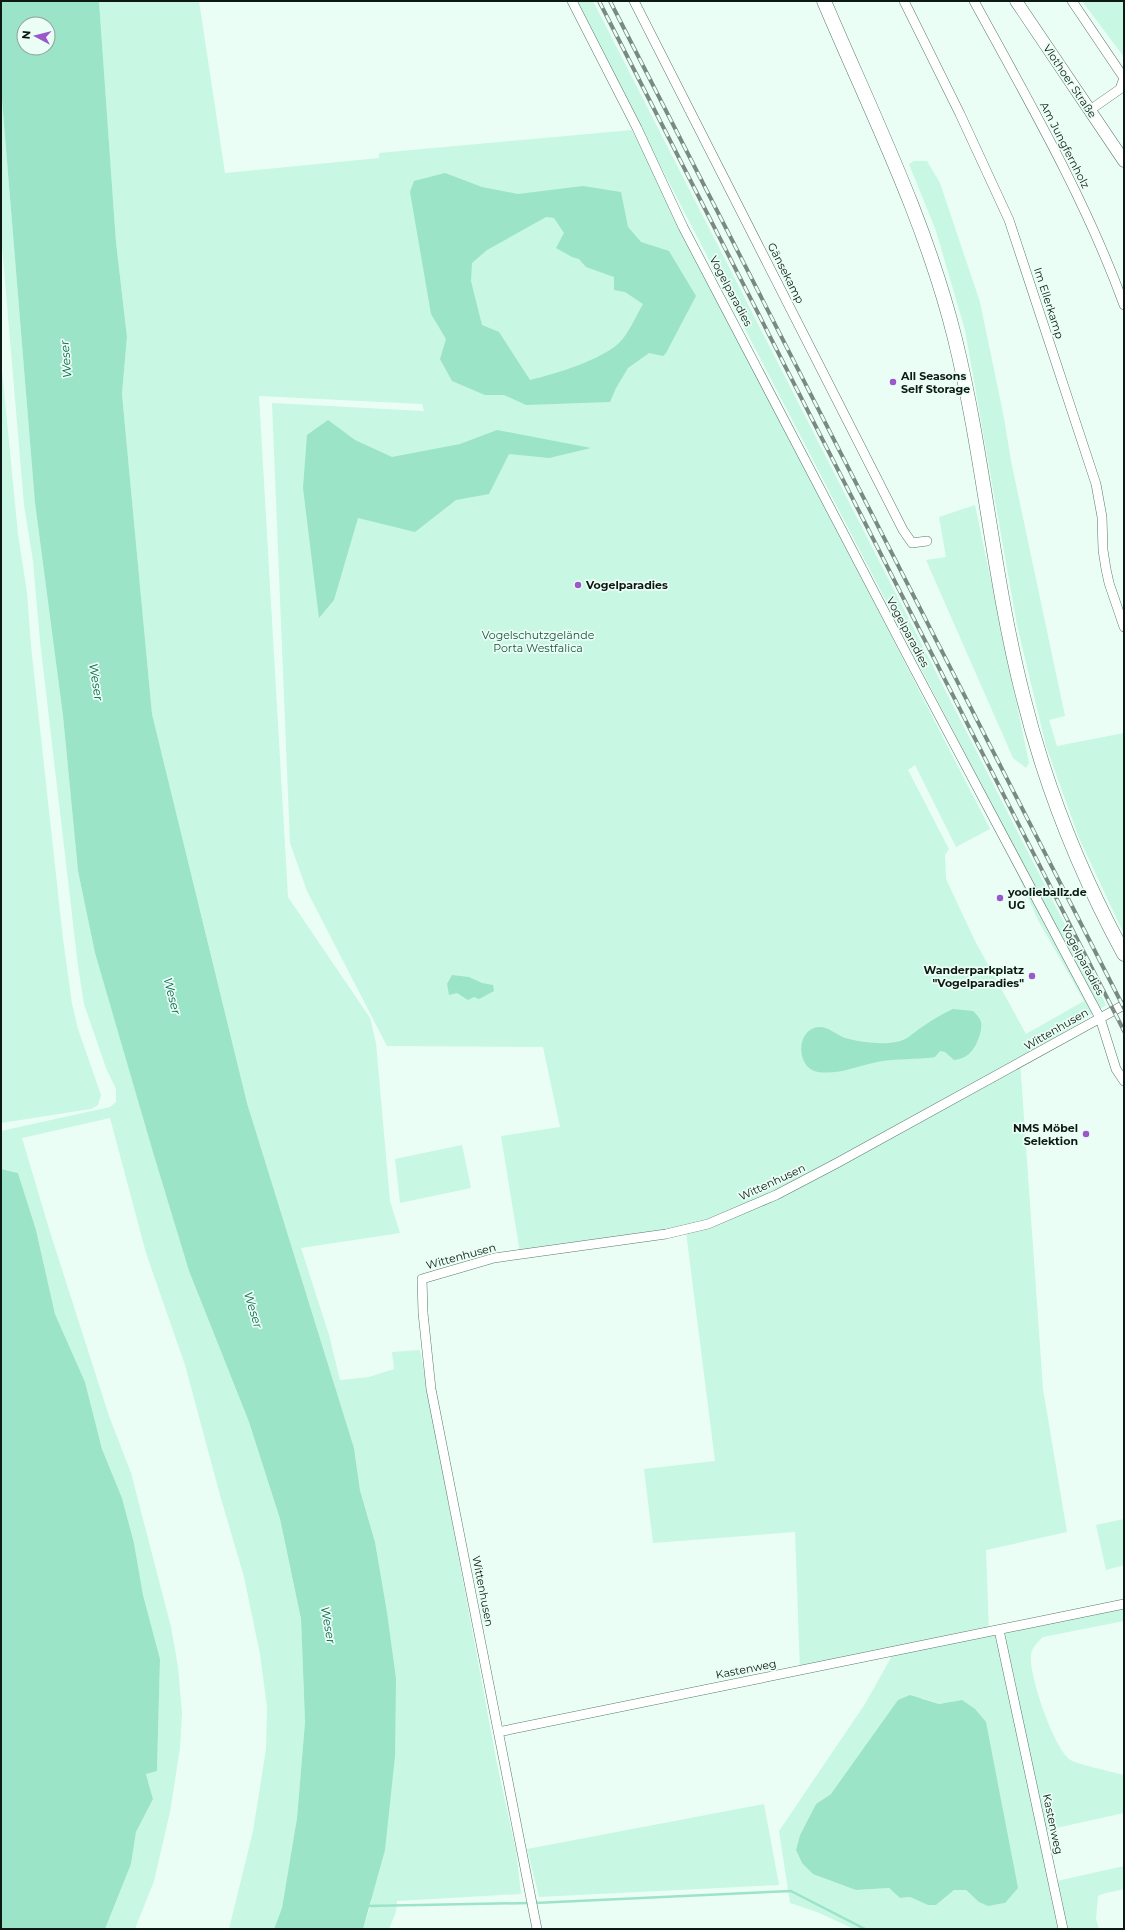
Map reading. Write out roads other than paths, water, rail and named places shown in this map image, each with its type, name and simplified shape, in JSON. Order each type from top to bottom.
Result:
[{"type":"main road","points":[[824,1],[912,204],[941,288],[963,378],[1006,621],[1023,696],[1043,765],[1062,818],[1083,871],[1124,954]]},
{"type":"street","name":"Vogelparadies","points":[[572,1],[637,128],[683,226],[915,670],[1100,1018],[1116,1069],[1124,1081]]},
{"type":"street","name":"Gänsekamp","points":[[634,1],[903,530],[912,543],[927,541]]},
{"type":"street","name":"Im Ellerkamp","points":[[904,1],[1009,220],[1096,484],[1102,517],[1103,550],[1106,568],[1109,583],[1124,627]]},
{"type":"street","name":"Am Jungfernholz","points":[[974,1],[1067,172],[1112,273],[1124,304]]},
{"type":"street","name":"Vlothoer Straße","points":[[1016,1],[1124,161]]},
{"type":"street","points":[[1072,1],[1124,78],[1120,89],[1090,110]]},
{"type":"street","points":[[1100,1018],[1124,1005]]},
{"type":"street","name":"Wittenhusen","points":[[537,1929],[431,1389],[423,1313],[422,1279],[494,1258],[666,1234],[708,1224],[776,1195],[838,1163],[1100,1018]]},
{"type":"street","name":"Kastenweg","points":[[498,1732],[1124,1604]]},
{"type":"street","name":"Kastenweg","points":[[999,1630],[1063,1929]]},
{"type":"water","name":"Weser","points":[[1,1],[99,1],[116,242],[127,337],[122,394],[152,714],[247,1103],[354,1448],[360,1490],[375,1542],[387,1612],[396,1678],[395,1756],[385,1850],[363,1929],[274,1929],[282,1908],[297,1818],[305,1722],[301,1619],[280,1519],[249,1422],[189,1271],[95,953],[78,871],[63,716],[35,503],[1,88]]},
{"type":"water","points":[[445,173],[482,187],[518,194],[583,186],[621,192],[628,227],[641,242],[669,251],[696,296],[666,353],[663,356],[649,353],[628,368],[616,388],[610,402],[526,405],[504,395],[485,395],[452,381],[440,359],[446,339],[431,314],[410,192],[414,181]],"holes":[[[546,217],[554,218],[564,233],[556,248],[572,257],[579,259],[586,267],[614,277],[614,290],[625,292],[643,304],[626,334],[619,343],[611,349],[590,361],[577,366],[530,380],[499,332],[482,325],[471,281],[472,263],[487,250]]]},
{"type":"water","points":[[328,420],[355,440],[392,457],[460,444],[497,430],[591,448],[549,458],[509,454],[489,494],[456,500],[415,532],[358,518],[334,600],[319,618],[303,488],[307,435]]},
{"type":"water","points":[[452,975],[469,977],[482,983],[493,985],[494,991],[479,999],[474,997],[468,1000],[457,993],[449,995],[447,984]]},
{"type":"water","points":[[953,1009],[973,1011],[981,1022],[980,1036],[975,1046],[969,1054],[962,1058],[954,1060],[945,1052],[940,1051],[935,1057],[884,1061],[848,1070],[825,1073],[811,1070],[803,1059],[801,1052],[804,1037],[814,1028],[826,1028],[845,1038],[857,1041],[870,1043],[890,1043],[906,1038]]},
{"type":"water","points":[[1,1169],[18,1173],[36,1230],[55,1314],[85,1382],[102,1449],[122,1498],[134,1543],[143,1595],[160,1659],[157,1771],[146,1774],[153,1799],[136,1832],[131,1864],[105,1929],[1,1929]]},
{"type":"water","points":[[910,1695],[939,1704],[962,1700],[975,1709],[986,1722],[1018,1888],[1005,1903],[988,1906],[979,1902],[966,1890],[954,1890],[936,1905],[928,1905],[910,1897],[900,1898],[889,1888],[856,1890],[813,1874],[802,1863],[796,1850],[800,1835],[816,1804],[831,1794],[898,1700]]},
{"type":"waterway","points":[[535,1903],[791,1891],[865,1929]]},
{"type":"waterway","points":[[367,1906],[530,1903]]},
{"type":"railway","points":[[599,1],[1124,1031]]},
{"type":"railway","points":[[610,1],[1124,1008]]},
{"type":"place","name":"All Seasons Self Storage","points":[[893,382]]},
{"type":"place","name":"Vogelparadies","points":[[578,585]]},
{"type":"place","name":"yoolieballz.de UG","points":[[1000,898]]},
{"type":"place","name":"Wanderparkplatz \"Vogelparadies\"","points":[[1032,976]]},
{"type":"place","name":"NMS Möbel Selektion","points":[[1086,1134]]},
{"type":"park label","name":"Vogelschutzgelände Porta Westfalica","points":[[538,641]]}]
